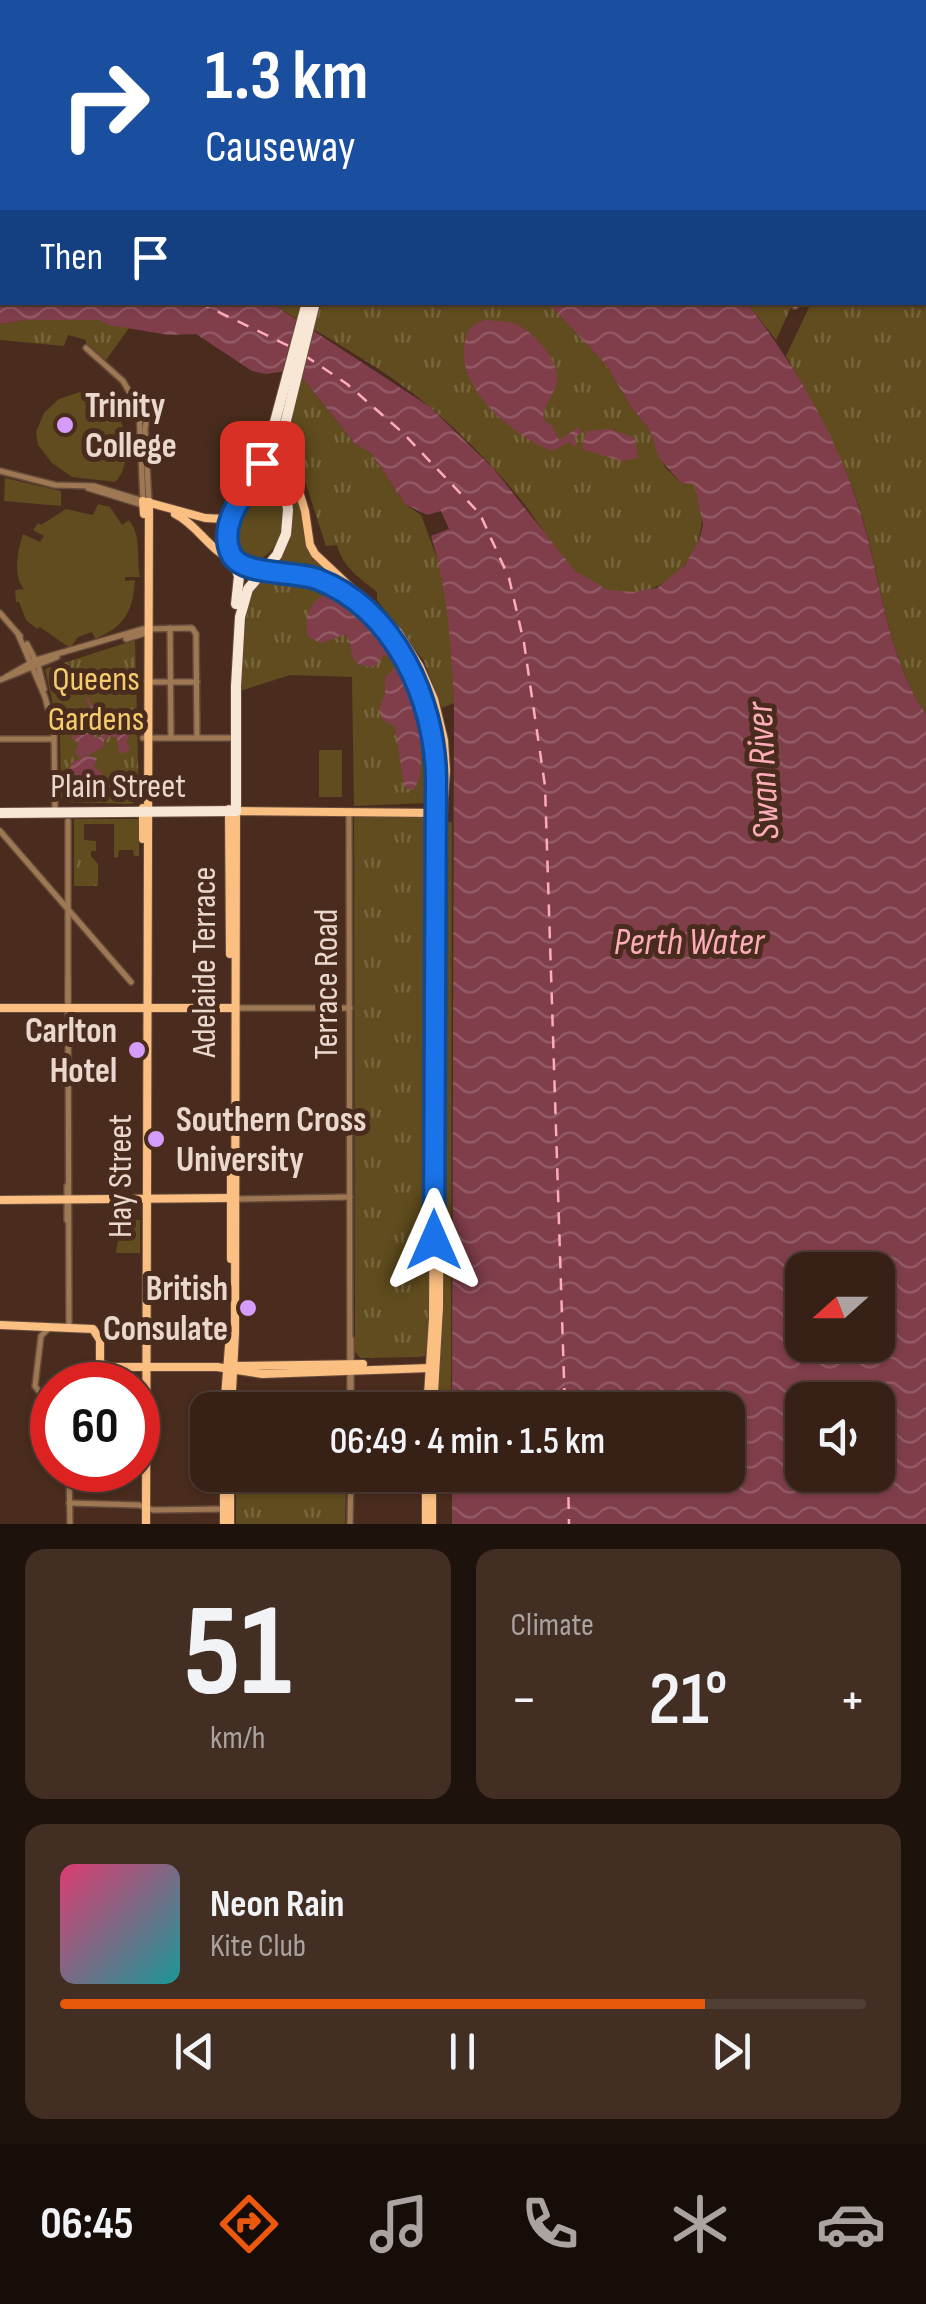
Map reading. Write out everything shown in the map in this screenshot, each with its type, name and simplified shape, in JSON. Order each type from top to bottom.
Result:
[{"type":"highway","points":[[236,507],[266,453],[289,386],[307,311]]},
{"type":"highway","name":"Adelaide Terrace","points":[[232,811],[240,617],[244,597],[280,548],[288,520],[280,445],[289,386]]},
{"type":"highway","name":"Adelaide Terrace","points":[[232,811],[231,644],[240,581],[228,537],[236,507]]},
{"type":"highway","points":[[234,560],[264,570]]},
{"type":"highway","name":"Plain Street","points":[[0,812],[232,811]]},
{"type":"main road","points":[[286,418],[289,459],[305,511],[308,540],[316,554],[387,620]]},
{"type":"main road","points":[[146,504],[212,520],[225,519],[236,507]]},
{"type":"main road","points":[[146,504],[186,520],[223,555],[234,560]]},
{"type":"main road","name":"Hay Street","points":[[146,504],[147,1362]]},
{"type":"main road","points":[[264,570],[323,581],[353,601],[392,641],[416,679],[435,741],[440,810],[436,827],[431,1392]]},
{"type":"main road","points":[[334,572],[361,592],[371,594],[420,668],[434,698],[445,750],[440,810],[440,1306],[432,1366]]},
{"type":"main road","name":"Hay Street","points":[[145,738],[146,631]]},
{"type":"main road","points":[[436,791],[430,802],[418,810],[436,827]]},
{"type":"main road","name":"Plain Street","points":[[232,811],[440,810]]},
{"type":"main road","name":"Adelaide Terrace","points":[[229,1392],[233,1199],[232,811]]},
{"type":"main road","points":[[0,1008],[233,1008]]},
{"type":"main road","points":[[0,1200],[233,1199]]},
{"type":"main road","points":[[0,1326],[95,1330],[102,1362]]},
{"type":"main road","points":[[160,1367],[230,1368],[262,1374],[432,1366]]},
{"type":"main road","name":"Hay Street","points":[[146,1492],[146,1524]]},
{"type":"main road","points":[[227,1492],[227,1524]]},
{"type":"main road","points":[[429,1492],[429,1524]]},
{"type":"street","points":[[86,348],[149,409]]},
{"type":"street","points":[[142,403],[160,404],[149,409]]},
{"type":"street","points":[[142,403],[146,504]]},
{"type":"street","points":[[146,504],[145,429],[149,409]]},
{"type":"street","points":[[0,472],[56,485],[80,486],[146,504]]},
{"type":"street","points":[[0,613],[35,663],[45,697],[54,739],[54,810]]},
{"type":"street","points":[[168,628],[171,738]]},
{"type":"street","points":[[3,679],[35,663],[146,631],[192,628],[196,634],[197,738]]},
{"type":"street","points":[[148,682],[197,682]]},
{"type":"street","points":[[145,738],[230,738]]},
{"type":"street","points":[[0,739],[54,739]]},
{"type":"street","name":"Terrace Road","points":[[350,810],[350,1392]]},
{"type":"street","points":[[68,821],[69,1327]]},
{"type":"street","points":[[0,832],[132,982]]},
{"type":"street","points":[[233,1008],[350,1008]]},
{"type":"street","points":[[233,1199],[350,1198]]},
{"type":"street","points":[[38,1362],[41,1336],[50,1326]]},
{"type":"street","points":[[69,1492],[70,1524]]},
{"type":"street","points":[[350,1492],[350,1524]]},
{"type":"street","points":[[70,1504],[227,1510]]},
{"type":"green space","points":[[274,305],[550,305],[607,366],[650,430],[665,467],[681,483],[694,484],[700,500],[701,525],[687,562],[666,581],[640,592],[626,594],[597,587],[573,570],[507,483],[443,418],[353,353]]},
{"type":"green space","points":[[749,305],[792,305],[776,340]]},
{"type":"green space","points":[[810,305],[926,305],[926,714],[893,641],[853,489],[786,356]]},
{"type":"green space","points":[[99,320],[129,328],[106,360],[86,345],[86,340],[68,335],[64,346],[0,340],[0,324]]},
{"type":"green space","points":[[301,376],[355,444],[371,453],[405,504],[421,515],[443,574],[454,703],[442,708],[424,661],[377,600],[377,592],[348,567],[337,545],[326,546],[305,481],[297,484],[294,469],[292,430]]},
{"type":"green space","points":[[80,392],[108,400],[121,421],[126,455],[115,482],[72,477],[52,463],[38,445],[36,432],[44,413],[59,399]]},
{"type":"green space","points":[[282,446],[304,512],[308,545],[358,595],[356,598],[325,580],[269,570],[286,543]]},
{"type":"green space","points":[[271,450],[276,452],[281,529],[268,554],[254,562],[237,558],[234,534]]},
{"type":"green space","points":[[5,478],[61,491],[61,506],[4,501]]},
{"type":"green space","points":[[98,504],[110,507],[122,525],[129,520],[133,526],[140,577],[125,577],[125,581],[135,580],[134,591],[129,610],[120,623],[95,639],[92,632],[78,637],[70,648],[26,620],[16,602],[15,590],[24,589],[17,571],[19,549],[23,534],[40,542],[44,536],[33,530],[38,523],[41,525],[66,509],[93,515]]},
{"type":"green space","points":[[263,577],[301,579],[317,585],[386,638],[412,691],[431,753],[425,798],[430,799],[426,803],[354,806],[352,677],[290,675],[240,691],[248,598]]},
{"type":"green space","name":"Queens Gardens","points":[[135,640],[139,799],[132,804],[66,802],[61,797],[60,736],[45,669]]},
{"type":"green space","points":[[319,750],[342,750],[342,797],[319,797]]},
{"type":"green space","points":[[354,816],[425,816],[431,822],[426,826],[430,1324],[425,1356],[418,1357],[360,1358],[355,1351]]},
{"type":"green space","points":[[74,819],[139,819],[139,856],[134,856],[133,850],[119,850],[118,858],[114,857],[114,824],[84,824],[84,840],[96,841],[96,851],[91,851],[91,856],[98,864],[98,886],[74,886]]},
{"type":"green space","points":[[446,822],[452,822],[451,1392],[437,1392],[443,1323]]},
{"type":"green space","points":[[121,1220],[140,1220],[140,1253],[116,1253]]},
{"type":"green space","points":[[236,1492],[346,1492],[345,1524],[236,1524]]},
{"type":"water","name":"Perth Water","points":[[0,305],[274,305],[430,407],[493,468],[575,571],[608,590],[633,592],[657,588],[685,565],[703,524],[694,484],[681,483],[659,458],[650,430],[607,366],[550,305],[748,305],[781,351],[839,455],[860,511],[893,642],[926,714],[926,1524],[452,1524],[452,1492],[745,1492],[745,1392],[452,1392],[454,703],[445,598],[431,536],[449,529],[441,511],[427,515],[405,504],[371,453],[355,444],[301,376],[287,371],[252,371],[196,334],[169,335],[99,320],[0,324]]},
{"type":"water","points":[[486,320],[518,325],[545,349],[555,366],[557,382],[543,419],[553,427],[559,440],[579,427],[581,433],[574,437],[577,446],[570,442],[553,451],[539,445],[507,424],[480,396],[470,380],[464,348],[469,330]]},
{"type":"water","points":[[610,429],[635,438],[638,458],[621,461],[582,449],[586,431]]},
{"type":"water","points":[[328,594],[368,622],[384,640],[408,683],[420,730],[421,754],[419,779],[412,791],[404,786],[395,727],[382,719],[379,710],[385,677],[395,668],[392,659],[384,655],[376,666],[366,666],[355,661],[346,634],[321,643],[308,637],[309,611]]},
{"type":"water","points":[[88,696],[91,704],[104,712],[93,717],[94,738],[103,736],[106,729],[101,722],[110,713],[115,723],[109,728],[111,734],[121,723],[128,726],[130,736],[126,741],[130,748],[119,753],[117,738],[110,736],[104,740],[104,747],[86,756],[97,758],[94,767],[102,774],[95,784],[102,783],[111,794],[92,797],[87,792],[81,799],[71,785],[74,776],[69,773],[72,762],[81,759],[75,753],[78,743],[71,737],[77,730],[66,719],[68,712],[81,711],[83,707],[94,713],[86,700]]},
{"type":"ferry route","points":[[204,305],[289,346]]},
{"type":"ferry route","points":[[304,355],[347,384],[403,433],[480,514],[509,578],[524,643],[545,786],[564,1392]]},
{"type":"ferry route","points":[[568,1492],[569,1524]]},
{"type":"place","name":"Trinity College","points":[[65,425]]},
{"type":"place","name":"Carlton Hotel","points":[[137,1050]]},
{"type":"place","name":"Southern Cross University","points":[[156,1139]]},
{"type":"place","name":"British Consulate","points":[[248,1308]]},
{"type":"route","points":[[262,463],[232,515],[228,542],[232,557],[239,563],[271,572],[323,581],[353,601],[401,653],[416,679],[433,729],[434,1240]]},
{"type":"water label","name":"Swan River","points":[[762,771]]}]
